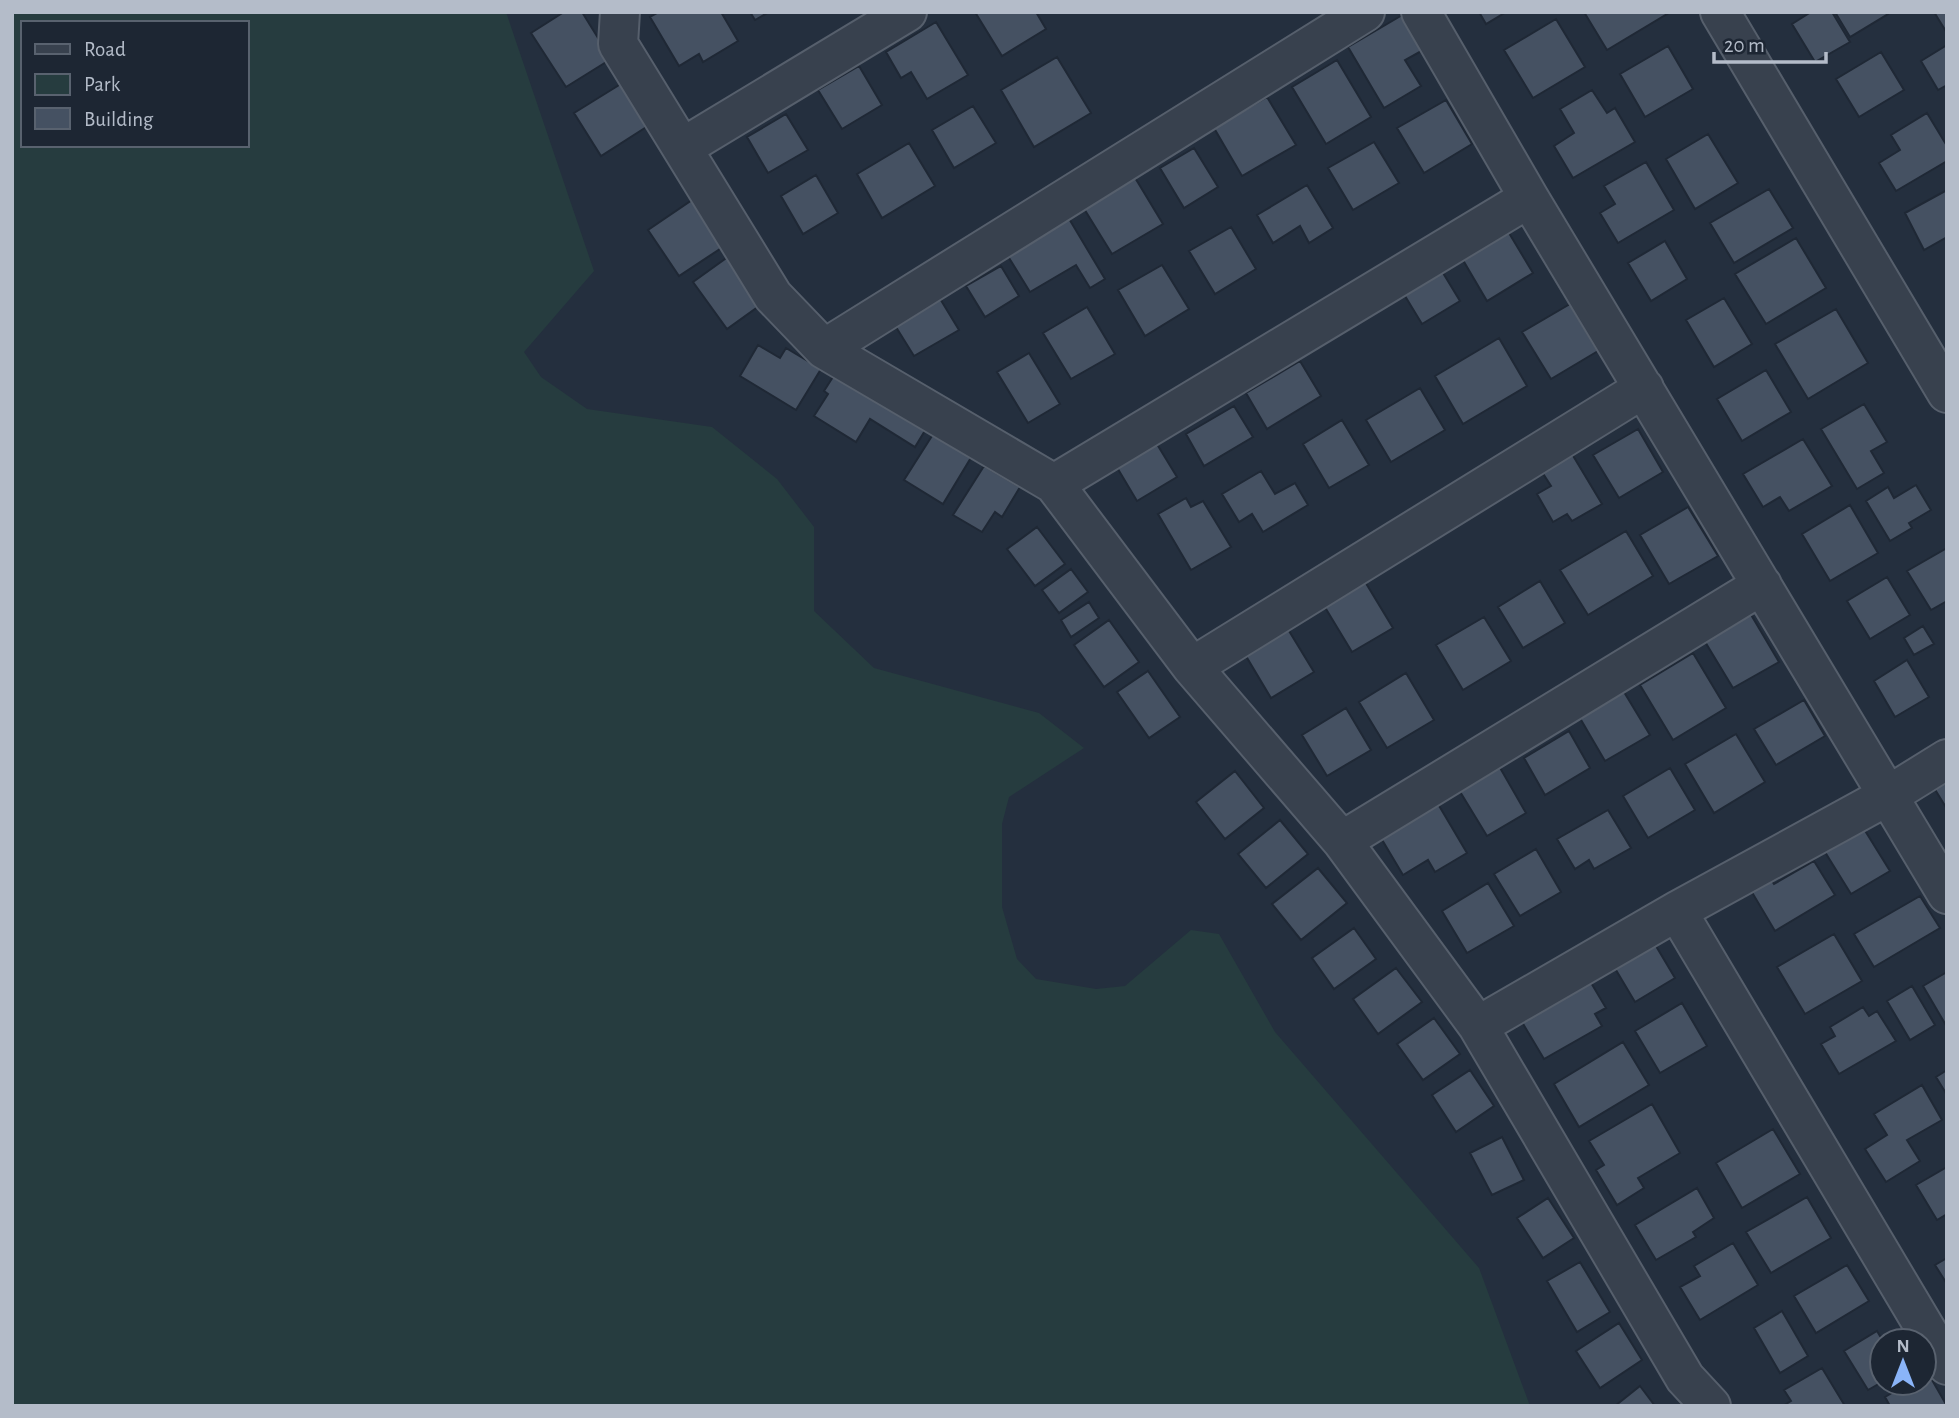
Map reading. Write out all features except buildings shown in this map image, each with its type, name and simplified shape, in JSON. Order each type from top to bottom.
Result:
[{"type":"street","points":[[620,12],[618,44],[772,296],[824,349],[1054,484],[1192,667],[1342,841],[1478,1026],[1685,1378],[1711,1406]]},
{"type":"street","points":[[682,148],[907,12]]},
{"type":"street","points":[[824,349],[1365,12]]},
{"type":"street","points":[[1421,12],[1529,198],[1947,894]]},
{"type":"street","points":[[1720,12],[1947,393]]},
{"type":"street","points":[[1054,484],[1529,198]]},
{"type":"street","points":[[1192,667],[1644,388]]},
{"type":"street","points":[[1342,841],[1762,585]]},
{"type":"street","points":[[1478,1026],[1677,911],[1889,795],[1947,759]]},
{"type":"street","points":[[1677,911],[1947,1365]]},
{"type":"green space","points":[[12,12],[506,12],[594,271],[524,352],[541,377],[587,409],[712,427],[777,479],[814,527],[814,611],[874,668],[1039,713],[1084,748],[1009,797],[1002,824],[1002,907],[1017,959],[1036,979],[1096,989],[1125,986],[1191,930],[1219,934],[1275,1032],[1479,1268],[1530,1406],[12,1406]]}]
